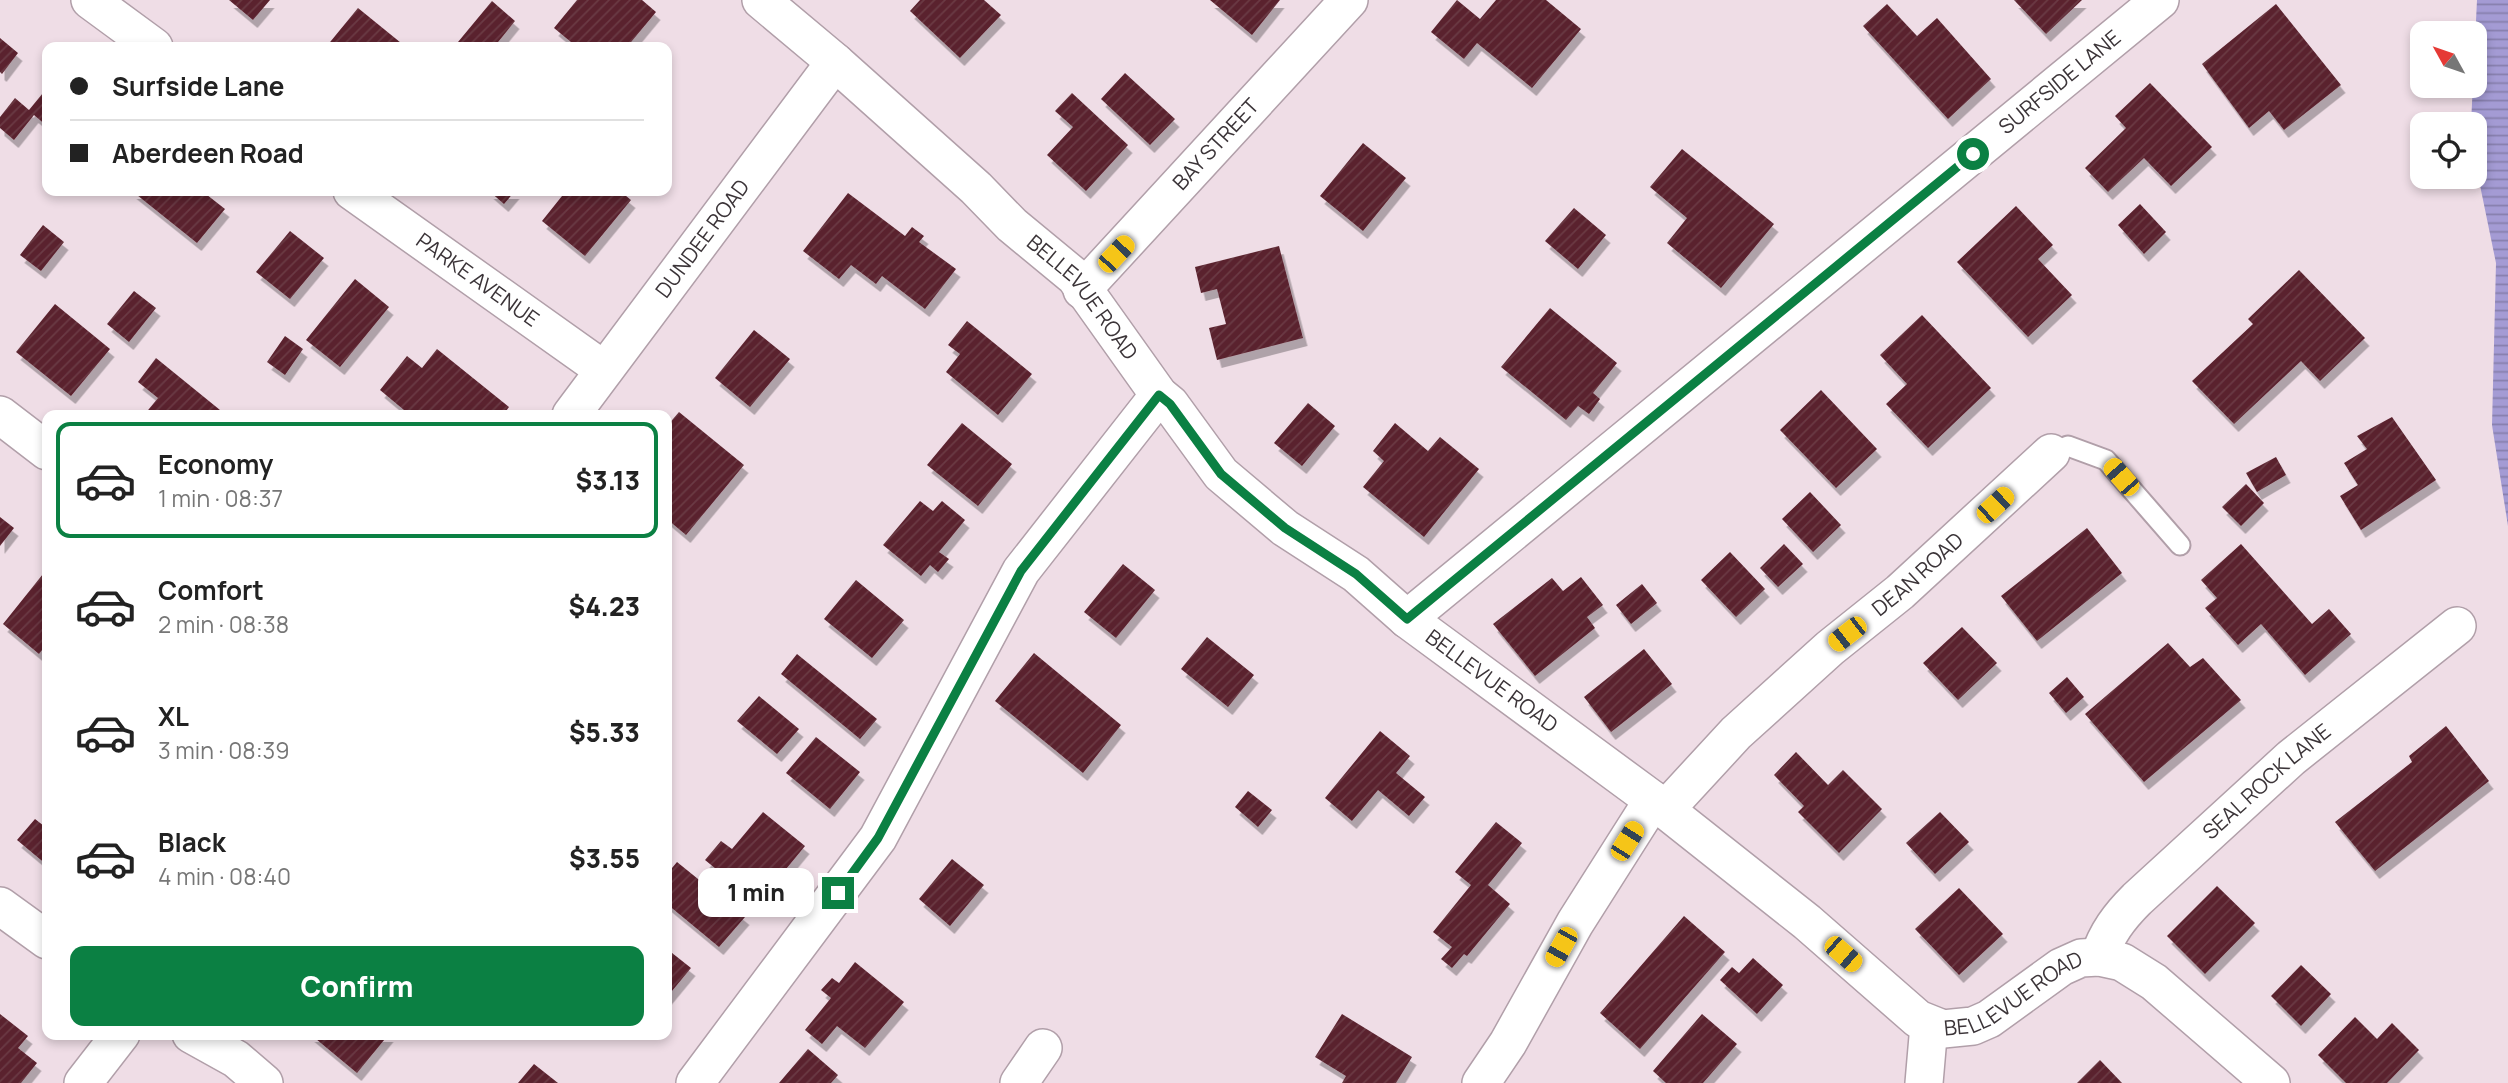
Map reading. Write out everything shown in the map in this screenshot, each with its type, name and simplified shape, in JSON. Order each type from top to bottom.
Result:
[{"type":"street","points":[[90,0],[146,42]]},
{"type":"street","name":"BELLEVUE ROAD","points":[[761,0],[976,188],[1012,225],[1075,277],[1159,395],[1170,404],[1221,474],[1285,528],[1356,574],[1407,619],[1659,805],[1807,922],[1918,1018],[1943,1029],[1973,1026],[1989,1019],[2061,967],[2081,958],[2099,957],[2122,962],[2154,982],[2271,1083]]},
{"type":"street","name":"BAY STREET","points":[[1082,290],[1349,0]]},
{"type":"street","name":"SURFSIDE LANE","points":[[1407,619],[2160,0]]},
{"type":"street","name":"DUNDEE ROAD","points":[[576,410],[835,62]]},
{"type":"street","name":"PARKE AVENUE","points":[[359,196],[604,370]]},
{"type":"street","points":[[695,1083],[878,838],[1021,571],[1159,395]]},
{"type":"street","points":[[0,415],[42,446]]},
{"type":"street","name":"DEAN ROAD","points":[[1481,1083],[1508,1043],[1575,923],[1659,805],[1830,648],[1900,592],[2051,453]]},
{"type":"street","name":"SEAL ROCK LANE","points":[[2099,957],[2112,928],[2137,899],[2291,758],[2457,626]]},
{"type":"street","points":[[0,906],[42,936]]},
{"type":"street","points":[[1924,1083],[1929,1025]]},
{"type":"street","points":[[83,1083],[116,1040]]},
{"type":"street","points":[[202,1040],[236,1059],[264,1083]]},
{"type":"street","points":[[1019,1083],[1043,1048]]},
{"type":"lane","points":[[2051,453],[2068,446],[2106,460],[2180,545]]},
{"type":"shaded area","points":[[2477,0],[2508,0],[2508,526],[2492,425],[2496,263],[2481,189],[2487,189],[2487,112],[2472,112],[2472,98],[2487,98],[2487,21],[2476,21]]},
{"type":"building","points":[[229,0],[270,0],[253,20]]},
{"type":"building","points":[[577,0],[642,0],[656,12],[631,42],[571,42],[554,28]]},
{"type":"building","points":[[920,0],[984,0],[1001,15],[960,58],[910,11]]},
{"type":"building","points":[[1210,0],[1280,0],[1252,35]]},
{"type":"building","points":[[1457,0],[1480,19],[1496,0],[1546,0],[1581,29],[1532,88],[1477,43],[1464,59],[1431,32]]},
{"type":"building","points":[[2014,0],[2082,0],[2046,34]]},
{"type":"building","points":[[492,1],[515,21],[498,42],[458,42]]},
{"type":"building","points":[[1887,4],[1917,36],[1937,18],[1991,79],[1948,119],[1863,26]]},
{"type":"building","points":[[2276,4],[2341,85],[2284,130],[2269,111],[2249,128],[2202,64]]},
{"type":"building","points":[[358,8],[400,42],[330,42]]},
{"type":"building","points":[[0,38],[18,53],[2,74],[0,72]]},
{"type":"building","points":[[1125,73],[1175,119],[1150,145],[1101,99]]},
{"type":"building","points":[[2150,83],[2212,147],[2171,186],[2144,158],[2108,192],[2085,168],[2126,128],[2115,116]]},
{"type":"building","points":[[1072,93],[1128,145],[1086,191],[1047,155],[1073,127],[1055,111]]},
{"type":"building","points":[[42,94],[42,122],[34,115],[14,140],[0,128],[0,117],[15,98],[29,110]]},
{"type":"building","points":[[1363,143],[1406,178],[1363,231],[1320,196]]},
{"type":"building","points":[[1682,149],[1774,224],[1721,288],[1667,243],[1687,218],[1650,187]]},
{"type":"building","points":[[848,193],[905,236],[912,227],[924,236],[919,242],[956,269],[925,309],[882,276],[876,284],[851,265],[839,279],[803,251]]},
{"type":"building","points":[[138,196],[208,196],[225,209],[197,243]]},
{"type":"building","points":[[495,196],[511,196],[504,204]]},
{"type":"building","points":[[562,196],[626,196],[631,200],[585,256],[542,221]]},
{"type":"building","points":[[2140,204],[2166,232],[2144,254],[2118,225]]},
{"type":"building","points":[[2016,206],[2053,245],[2038,259],[2072,295],[2028,337],[1957,262]]},
{"type":"building","points":[[1574,208],[1606,235],[1578,269],[1545,241]]},
{"type":"building","points":[[43,225],[64,242],[41,271],[20,255]]},
{"type":"building","points":[[290,231],[324,258],[290,299],[256,272]]},
{"type":"building","points":[[1279,246],[1303,338],[1217,360],[1209,328],[1226,324],[1217,289],[1201,293],[1195,267]]},
{"type":"building","points":[[2299,270],[2365,338],[2320,381],[2301,361],[2234,424],[2192,381],[2253,324],[2248,319]]},
{"type":"building","points":[[355,279],[389,307],[340,367],[306,340]]},
{"type":"building","points":[[134,291],[156,308],[129,342],[107,324]]},
{"type":"building","points":[[55,304],[110,349],[71,396],[16,352]]},
{"type":"building","points":[[1550,308],[1617,363],[1593,393],[1600,399],[1589,414],[1578,406],[1566,420],[1501,367]]},
{"type":"building","points":[[1922,315],[1991,388],[1928,448],[1886,404],[1907,384],[1880,355]]},
{"type":"building","points":[[967,321],[1032,374],[998,415],[946,372],[960,354],[948,345]]},
{"type":"building","points":[[754,330],[790,359],[750,407],[715,378]]},
{"type":"building","points":[[285,336],[303,349],[285,375],[267,362]]},
{"type":"building","points":[[437,349],[509,407],[507,410],[404,410],[380,390],[407,356],[422,368]]},
{"type":"building","points":[[156,358],[220,410],[148,410],[158,398],[138,382]]},
{"type":"building","points":[[1821,390],[1877,449],[1836,488],[1780,430]]},
{"type":"building","points":[[1308,403],[1335,426],[1302,466],[1274,443]]},
{"type":"building","points":[[679,412],[744,465],[686,535],[672,523],[672,420]]},
{"type":"building","points":[[2392,417],[2436,480],[2361,530],[2340,496],[2358,485],[2344,463],[2367,449],[2357,436]]},
{"type":"building","points":[[962,423],[1012,464],[978,506],[927,465]]},
{"type":"building","points":[[1395,423],[1428,451],[1440,437],[1479,469],[1424,537],[1363,487],[1384,461],[1373,451]]},
{"type":"building","points":[[2276,457],[2286,475],[2257,492],[2246,473]]},
{"type":"building","points":[[2246,484],[2264,503],[2241,526],[2222,507]]},
{"type":"building","points":[[1810,492],[1841,525],[1813,552],[1782,519]]},
{"type":"building","points":[[920,501],[933,511],[942,501],[965,520],[939,552],[949,559],[938,572],[930,565],[921,576],[883,545]]},
{"type":"building","points":[[0,517],[14,528],[0,546]]},
{"type":"building","points":[[2087,528],[2122,573],[2037,641],[2001,596]]},
{"type":"building","points":[[1784,544],[1803,564],[1778,587],[1760,568]]},
{"type":"building","points":[[2241,544],[2312,624],[2329,609],[2351,634],[2305,675],[2261,624],[2238,645],[2205,608],[2217,598],[2201,580]]},
{"type":"building","points":[[1730,552],[1765,589],[1736,617],[1701,580]]},
{"type":"building","points":[[1123,564],[1155,590],[1116,638],[1084,612]]},
{"type":"building","points":[[42,575],[42,650],[39,654],[3,624]]},
{"type":"building","points":[[1581,577],[1603,605],[1587,617],[1595,628],[1535,676],[1493,624],[1552,578],[1563,591]]},
{"type":"building","points":[[856,580],[904,620],[872,658],[824,619]]},
{"type":"building","points":[[1642,584],[1657,603],[1631,624],[1616,605]]},
{"type":"building","points":[[1962,627],[1997,663],[1958,700],[1923,663]]},
{"type":"building","points":[[1207,637],[1254,675],[1228,707],[1181,669]]},
{"type":"building","points":[[2168,643],[2190,667],[2203,658],[2241,700],[2144,782],[2085,714]]},
{"type":"building","points":[[1644,649],[1672,684],[1611,732],[1584,697]]},
{"type":"building","points":[[1034,653],[1121,725],[1083,773],[995,701]]},
{"type":"building","points":[[797,654],[877,719],[860,739],[781,674]]},
{"type":"building","points":[[2067,677],[2084,697],[2066,713],[2049,693]]},
{"type":"building","points":[[759,696],[799,729],[777,754],[737,721]]},
{"type":"building","points":[[2446,726],[2489,781],[2375,871],[2335,822],[2412,762],[2409,756]]},
{"type":"building","points":[[1380,731],[1410,756],[1396,773],[1425,797],[1409,816],[1378,790],[1352,821],[1325,798]]},
{"type":"building","points":[[816,737],[860,772],[830,809],[786,773]]},
{"type":"building","points":[[1796,752],[1828,785],[1843,770],[1882,809],[1839,853],[1798,812],[1804,806],[1774,775]]},
{"type":"building","points":[[1248,791],[1272,810],[1258,827],[1235,807]]},
{"type":"building","points":[[763,812],[805,846],[758,903],[705,860],[721,841],[732,849]]},
{"type":"building","points":[[1940,812],[1969,842],[1935,874],[1906,843]]},
{"type":"building","points":[[35,819],[42,824],[42,861],[17,840]]},
{"type":"building","points":[[1496,822],[1522,843],[1488,885],[1510,904],[1467,956],[1464,954],[1452,968],[1441,959],[1452,947],[1433,932],[1471,885],[1455,872]]},
{"type":"building","points":[[952,859],[984,885],[950,926],[919,899]]},
{"type":"building","points":[[677,862],[745,917],[719,947],[672,908],[672,868]]},
{"type":"building","points":[[2217,886],[2255,923],[2205,974],[2167,936]]},
{"type":"building","points":[[1959,888],[2003,934],[1959,975],[1915,929]]},
{"type":"building","points":[[1684,916],[1725,952],[1640,1049],[1600,1013]]},
{"type":"building","points":[[672,953],[691,968],[672,991]]},
{"type":"building","points":[[1753,958],[1783,985],[1757,1014],[1720,980],[1732,967],[1739,973]]},
{"type":"building","points":[[855,962],[904,1002],[865,1048],[837,1026],[822,1044],[805,1030],[831,998],[821,990],[832,978],[839,983]]},
{"type":"building","points":[[2301,965],[2331,994],[2301,1026],[2271,996]]},
{"type":"building","points":[[0,1014],[28,1036],[18,1048],[37,1063],[21,1083],[0,1083]]},
{"type":"building","points":[[1342,1014],[1412,1057],[1396,1083],[1342,1083],[1346,1076],[1315,1057]]},
{"type":"building","points":[[1702,1014],[1737,1044],[1703,1083],[1666,1083],[1653,1071]]},
{"type":"building","points":[[2355,1017],[2377,1039],[2392,1023],[2419,1050],[2387,1083],[2346,1083],[2318,1055]]},
{"type":"building","points":[[317,1040],[384,1040],[357,1073]]},
{"type":"building","points":[[808,1049],[838,1075],[831,1083],[779,1083]]},
{"type":"building","points":[[2100,1060],[2122,1083],[2077,1083]]},
{"type":"building","points":[[534,1064],[558,1083],[518,1083]]},
{"type":"route","points":[[838,893],[878,838],[1021,571],[1159,395],[1170,404],[1221,474],[1285,528],[1356,574],[1407,619],[1973,154]]}]
